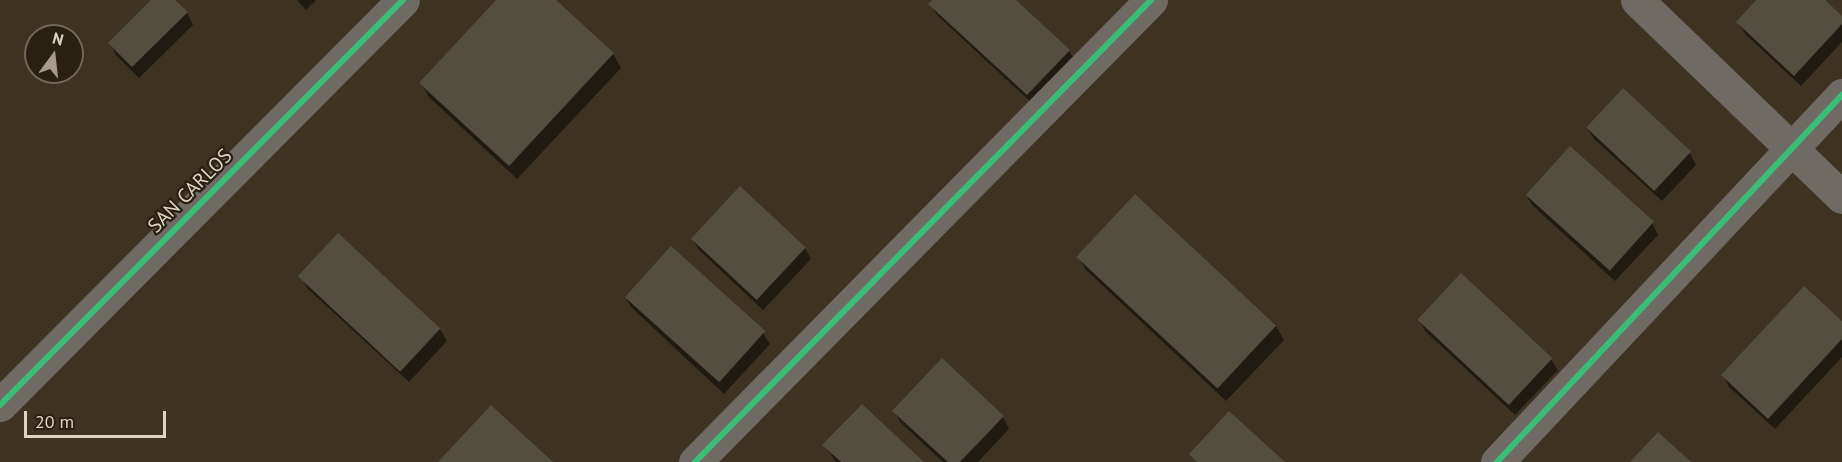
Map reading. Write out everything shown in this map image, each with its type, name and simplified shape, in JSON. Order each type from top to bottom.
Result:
[{"type":"street","name":"SAN CARLOS","points":[[0,405],[403,0]]},
{"type":"street","points":[[695,462],[1150,0]]},
{"type":"street","points":[[1637,0],[1842,197]]},
{"type":"street","points":[[1497,462],[1842,95]]},
{"type":"building","points":[[151,0],[175,0],[188,12],[132,67],[108,43]]},
{"type":"building","points":[[496,0],[556,0],[614,53],[509,166],[419,83]]},
{"type":"building","points":[[932,0],[1016,0],[1070,50],[1027,95],[928,4]]},
{"type":"building","points":[[1756,0],[1825,0],[1842,16],[1842,24],[1794,76],[1736,22]]},
{"type":"building","points":[[1623,88],[1691,151],[1654,191],[1586,127]]},
{"type":"building","points":[[1570,146],[1654,222],[1610,271],[1526,195]]},
{"type":"building","points":[[740,186],[806,247],[757,300],[691,239]]},
{"type":"building","points":[[1135,194],[1276,326],[1217,389],[1076,257]]},
{"type":"building","points":[[338,233],[440,328],[400,372],[298,276]]},
{"type":"building","points":[[671,246],[765,331],[719,382],[625,297]]},
{"type":"building","points":[[1461,273],[1552,358],[1509,405],[1417,320]]},
{"type":"building","points":[[1804,286],[1842,321],[1842,339],[1768,419],[1721,375]]},
{"type":"building","points":[[942,358],[1004,416],[960,462],[948,462],[892,411]]},
{"type":"building","points":[[862,404],[924,462],[841,462],[822,445]]},
{"type":"building","points":[[491,405],[553,462],[438,462]]},
{"type":"building","points":[[1229,411],[1285,462],[1197,462],[1189,454]]},
{"type":"building","points":[[1658,432],[1691,462],[1630,462]]},
{"type":"cycle path","points":[[0,405],[403,0]]},
{"type":"cycle path","points":[[695,462],[1151,0]]},
{"type":"cycle path","points":[[1497,462],[1842,95]]}]
